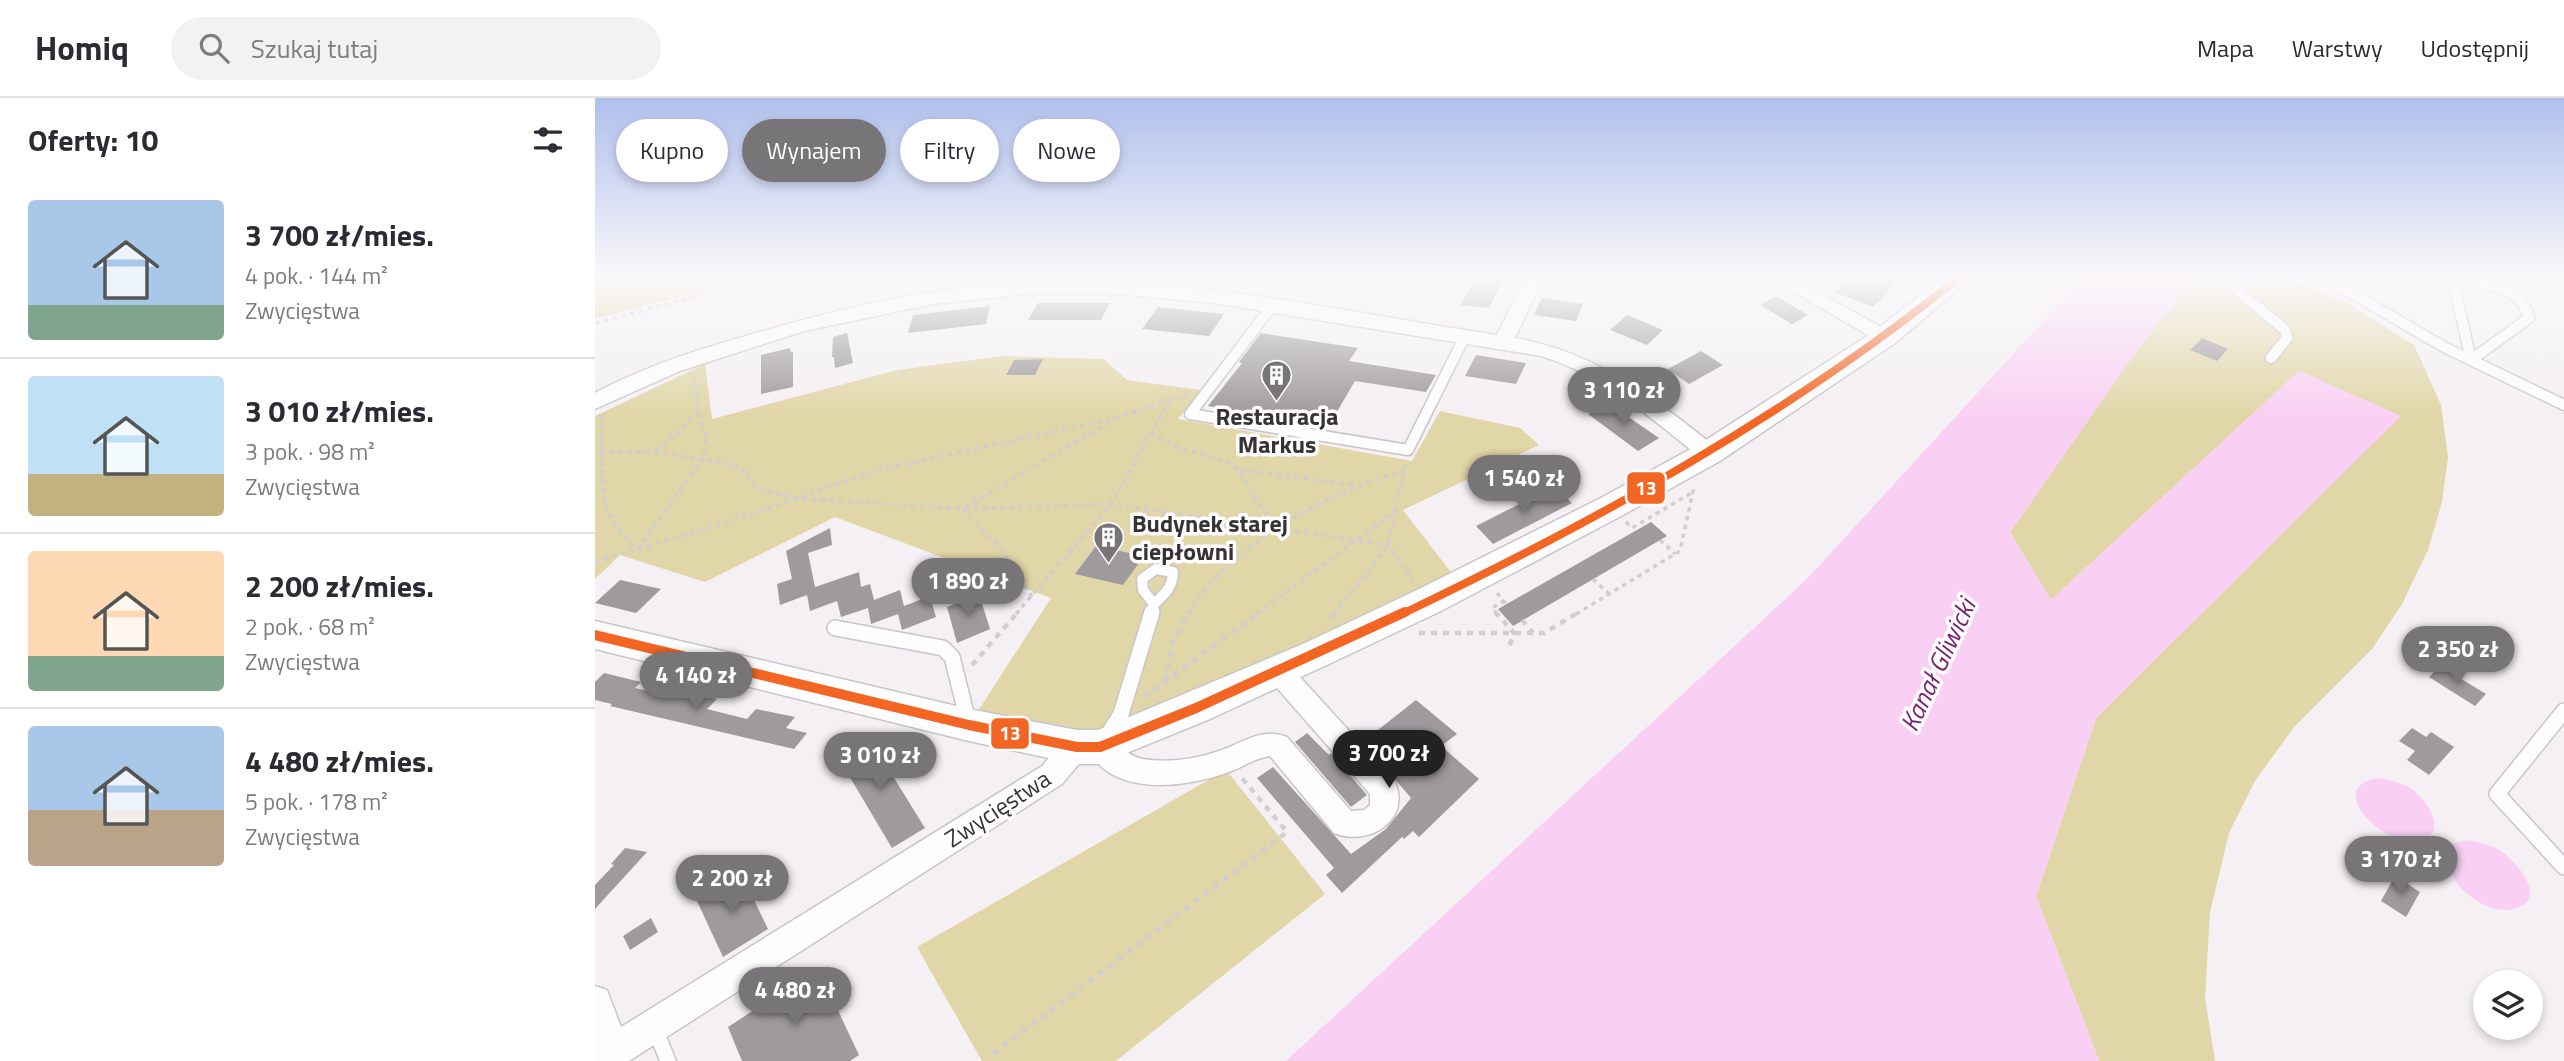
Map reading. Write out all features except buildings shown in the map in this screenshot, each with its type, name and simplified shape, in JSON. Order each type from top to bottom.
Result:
[{"type":"street","points":[[598,400],[692,360],[804,325]]},
{"type":"street","points":[[1394,325],[1503,342],[1567,358],[1617,384],[1705,455]]},
{"type":"street","points":[[1503,342],[1511,325]]},
{"type":"street","points":[[1863,325],[1885,337]]},
{"type":"street","name":"Zwycięstwa","points":[[605,1056],[1052,775],[1088,747],[1279,672],[1316,654],[1423,617],[1705,455],[1900,325]]},
{"type":"street","points":[[595,635],[969,725],[1088,747],[1112,761],[1148,773],[1191,770],[1227,760],[1267,743],[1277,745],[1344,824],[1370,822],[1383,812],[1387,802],[1384,789],[1279,672]]},
{"type":"street","points":[[595,1002],[605,1056]]},
{"type":"lane","points":[[1257,325],[1190,414],[1408,450],[1465,336]]},
{"type":"lane","points":[[2271,358],[2287,338],[2285,330],[2279,325]]},
{"type":"lane","points":[[2404,325],[2564,405]]},
{"type":"lane","points":[[2463,325],[2471,360]]},
{"type":"lane","points":[[2471,360],[2519,325]]},
{"type":"lane","points":[[1088,747],[1121,714],[1154,604]]},
{"type":"lane","points":[[835,628],[943,648],[952,657],[969,725]]},
{"type":"lane","points":[[2564,711],[2497,794],[2564,867]]},
{"type":"lane","points":[[654,1026],[668,1061]]},
{"type":"path","points":[[638,549],[703,458],[706,437],[698,410],[692,360]]},
{"type":"path","points":[[595,561],[720,525],[877,470],[1117,418],[1172,397],[1209,388]]},
{"type":"path","points":[[959,680],[1111,504],[1129,478],[1138,454],[1172,397]]},
{"type":"path","points":[[598,400],[601,492],[614,529],[638,549]]},
{"type":"path","points":[[655,452],[683,428],[698,410]]},
{"type":"path","points":[[962,509],[1117,418]]},
{"type":"path","points":[[1151,433],[1179,448],[1225,461],[1239,470],[1357,485]]},
{"type":"path","points":[[1316,654],[1320,632],[1388,545],[1408,450]]},
{"type":"path","points":[[601,452],[655,452],[733,464],[745,471],[751,483],[763,490],[794,498],[962,509],[1111,504],[1388,545]]},
{"type":"path","points":[[1388,545],[1423,617],[1515,634],[1544,633],[1680,551],[1705,455]]},
{"type":"path","points":[[1239,470],[1275,529]]},
{"type":"path","points":[[1165,681],[1178,629],[1195,603],[1239,557],[1275,529],[1317,503],[1357,485],[1404,470]]},
{"type":"path","points":[[962,509],[991,533],[1018,570],[1032,597]]},
{"type":"path","points":[[1121,714],[1395,512]]},
{"type":"path","points":[[1660,540],[1675,554]]},
{"type":"path","points":[[1593,579],[1609,594]]},
{"type":"path","points":[[1504,601],[1492,608],[1515,634]]},
{"type":"path","points":[[1522,620],[1533,633]]},
{"type":"path","points":[[1508,648],[1515,634]]},
{"type":"path","points":[[993,1054],[1287,832],[1227,760]]},
{"type":"shaded area","points":[[2158,325],[2382,325],[2414,345],[2441,405],[2448,457],[2442,502],[2428,550],[2402,604],[2372,649],[2294,727],[2255,781],[2229,833],[2210,912],[2205,998],[2215,1061],[2099,1061],[2036,896],[2096,718],[2400,416],[2299,371],[2051,600],[2010,532]]},
{"type":"shaded area","points":[[1002,356],[1104,359],[1127,380],[1201,390],[1178,419],[1412,461],[1440,411],[1520,428],[1539,445],[1403,510],[1460,584],[1100,747],[969,725],[1051,598],[835,517],[705,582],[620,555],[595,579],[595,416],[705,364],[712,419],[897,370]]},
{"type":"shaded area","points":[[1226,770],[1325,894],[1116,1061],[982,1061],[917,947]]},
{"type":"water","name":"Kanał Gliwicki","points":[[2040,325],[2158,325],[2010,532],[2051,600],[2299,371],[2401,416],[2096,718],[2036,896],[2099,1061],[1286,1061],[1808,578]]},
{"type":"water","points":[[2379,778],[2410,788],[2424,801],[2433,818],[2432,834],[2426,839],[2414,841],[2400,839],[2386,834],[2363,814],[2356,792],[2363,783]]},
{"type":"water","points":[[2467,840],[2494,847],[2512,860],[2529,886],[2527,901],[2519,907],[2506,910],[2493,908],[2469,895],[2459,885],[2451,874],[2447,849],[2455,843]]},
{"type":"transit line","name":"13","points":[[595,635],[969,725],[1077,747],[1100,747],[1196,708],[1316,654],[1428,601],[1611,507],[1709,453],[1900,325]]},
{"type":"place","name":"Restauracja Markus","points":[[1277,402]]},
{"type":"place","name":"Budynek starej ciepłowni","points":[[1109,565]]}]
